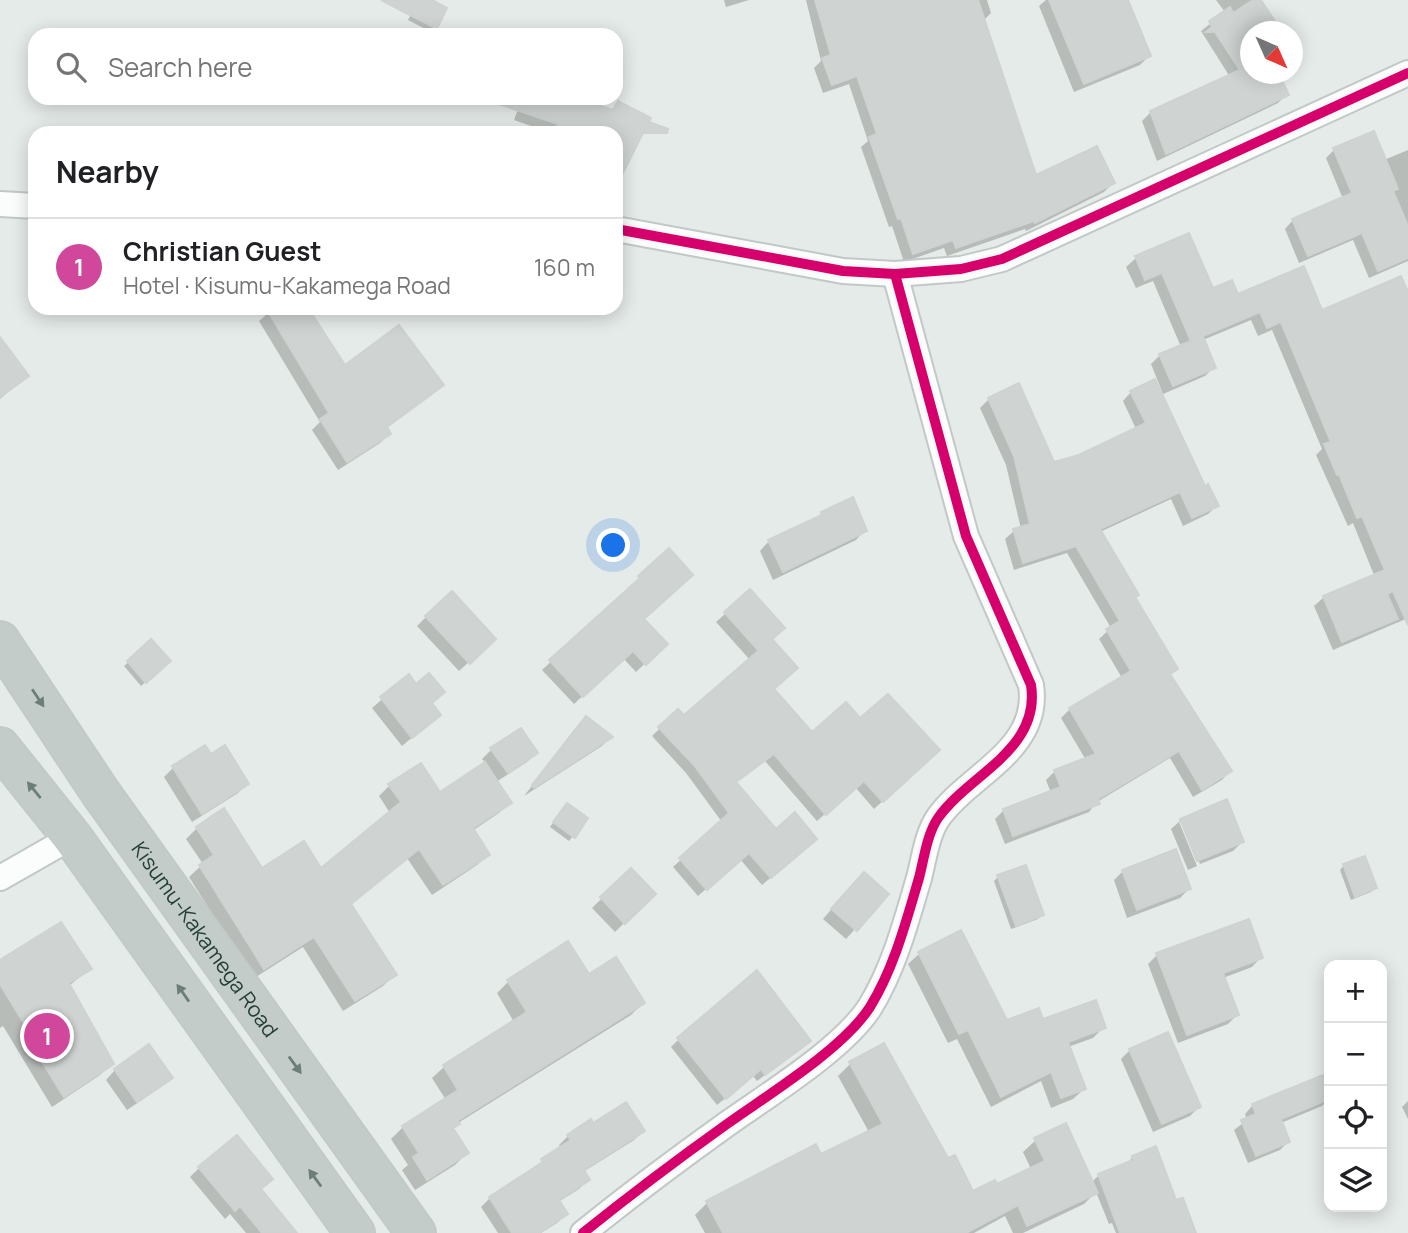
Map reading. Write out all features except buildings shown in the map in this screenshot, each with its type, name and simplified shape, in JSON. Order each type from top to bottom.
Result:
[{"type":"highway","name":"Kisumu-Kakamega Road","points":[[0,641],[100,792],[416,1233]]},
{"type":"highway","points":[[0,747],[72,837],[355,1233]]},
{"type":"street","points":[[623,230],[843,271],[895,274],[961,269],[1002,259],[1408,73]]},
{"type":"street","points":[[0,204],[28,206]]},
{"type":"street","points":[[583,1233],[668,1166],[839,1042],[855,1025],[869,1008],[900,944],[933,825],[962,790],[999,762],[1025,729],[1031,712],[1031,685],[966,536],[895,274]]},
{"type":"street","points":[[0,878],[72,837]]},
{"type":"cycle path","points":[[623,230],[843,271],[895,274],[961,269],[1002,259],[1408,73]]},
{"type":"cycle path","points":[[583,1233],[690,1150],[824,1055],[858,1023],[870,1007],[893,961],[934,824],[951,802],[1000,759],[1025,727],[1031,708],[1031,685],[966,536],[895,274]]},
{"type":"place","name":"Christian Guest","points":[[47,1036]]}]
